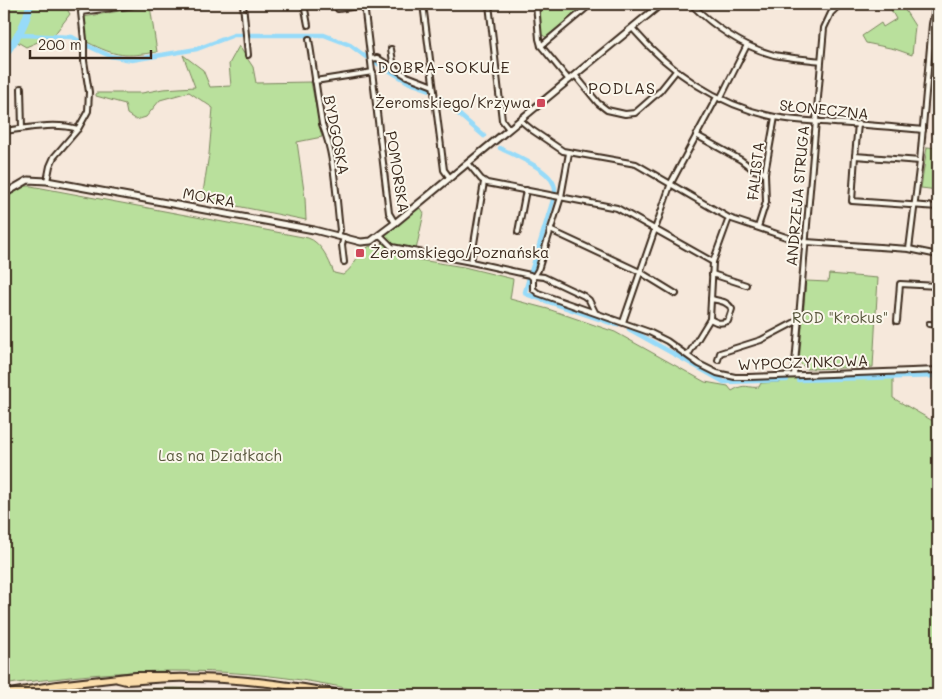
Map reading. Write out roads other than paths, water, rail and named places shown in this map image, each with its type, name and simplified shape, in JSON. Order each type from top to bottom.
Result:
[{"type":"main road","points":[[4,694],[57,685],[164,675],[174,678],[263,682],[348,695]]},
{"type":"street","points":[[47,181],[54,157],[78,129],[88,111],[84,40],[80,12],[141,4]]},
{"type":"street","points":[[243,4],[248,55]]},
{"type":"street","points":[[304,4],[308,25]]},
{"type":"street","points":[[338,9],[365,4]]},
{"type":"street","name":"POMORSKA","points":[[365,4],[389,213],[395,223]]},
{"type":"street","points":[[423,4],[444,170],[450,178]]},
{"type":"street","points":[[489,4],[502,120],[509,129]]},
{"type":"street","points":[[536,4],[538,39],[541,46],[569,80]]},
{"type":"street","points":[[541,46],[591,4]]},
{"type":"street","points":[[380,235],[661,4]]},
{"type":"street","points":[[691,4],[722,29],[747,45],[775,55],[821,61]]},
{"type":"street","name":"ANDRZEJA STRUGA","points":[[794,374],[824,28],[827,19],[840,4]]},
{"type":"street","points":[[909,250],[937,10],[930,4]]},
{"type":"street","name":"SŁONECZNA","points":[[632,28],[659,57],[676,71],[719,98],[775,117],[923,130]]},
{"type":"street","name":"BYDGOSKA","points":[[309,39],[322,124],[326,133],[330,155],[344,262]]},
{"type":"street","points":[[623,322],[671,183],[747,45]]},
{"type":"street","points":[[391,49],[394,68]]},
{"type":"street","points":[[371,59],[377,58],[414,79],[433,86]]},
{"type":"street","points":[[575,74],[598,103],[607,110],[625,114],[635,113],[660,91],[676,71]]},
{"type":"street","points":[[315,81],[373,72]]},
{"type":"street","points":[[20,88],[22,128]]},
{"type":"street","name":"FALISTA","points":[[758,227],[766,202],[765,173],[775,117]]},
{"type":"street","points":[[520,120],[538,135],[563,151],[636,164],[729,218],[806,242],[909,250],[938,255]]},
{"type":"street","points":[[858,124],[852,201],[938,207]]},
{"type":"street","points":[[4,131],[22,128],[68,126],[78,129]]},
{"type":"street","points":[[696,135],[741,160],[754,170],[765,173]]},
{"type":"street","points":[[533,278],[538,270],[561,197],[569,153]]},
{"type":"street","points":[[856,156],[920,161]]},
{"type":"street","points":[[468,164],[484,182],[617,208],[713,262]]},
{"type":"street","name":"MOKRA","points":[[4,194],[28,180],[47,181],[305,228],[366,242],[380,235]]},
{"type":"street","points":[[470,262],[484,182]]},
{"type":"street","points":[[518,232],[526,190]]},
{"type":"street","points":[[688,355],[710,319],[713,262],[729,218]]},
{"type":"street","points":[[550,230],[640,272],[676,294]]},
{"type":"street","name":"WYPOCZYNKOWA","points":[[380,235],[392,247],[527,274],[533,278]]},
{"type":"street","points":[[712,274],[746,285]]},
{"type":"street","name":"WYPOCZYNKOWA","points":[[533,278],[538,275],[544,277],[584,296],[589,300],[595,312]]},
{"type":"street","name":"WYPOCZYNKOWA","points":[[533,278],[533,289],[538,293],[654,334],[714,372],[729,376],[749,377],[938,370]]},
{"type":"street","points":[[897,321],[900,284],[938,286]]},
{"type":"street","points":[[710,319],[721,323],[728,320],[732,309],[729,304],[711,299]]},
{"type":"street","points":[[718,360],[720,353],[761,340],[799,320]]},
{"type":"street","points":[[929,324],[938,325]]},
{"type":"waterway","points":[[4,55],[20,31],[30,4]]},
{"type":"waterway","points":[[86,45],[110,56],[132,60],[197,49],[234,35],[241,35]]},
{"type":"waterway","points":[[250,35],[324,35],[350,45],[366,57]]},
{"type":"waterway","points":[[16,36],[72,37],[81,42]]},
{"type":"waterway","points":[[377,63],[410,83],[430,90]]},
{"type":"waterway","points":[[440,98],[484,136]]},
{"type":"waterway","points":[[500,148],[542,171],[554,184],[555,191]]},
{"type":"waterway","points":[[531,272],[553,200]]},
{"type":"waterway","points":[[529,278],[526,294],[617,325]]},
{"type":"waterway","points":[[629,329],[724,382],[787,380]]},
{"type":"waterway","points":[[798,380],[938,376]]},
{"type":"place","name":"Żeromskiego/Krzywa","points":[[541,103]]},
{"type":"place","name":"Żeromskiego/Poznańska","points":[[360,253]]},
{"type":"district","name":"DOBRA-SOKULE","points":[[444,67]]},
{"type":"district","name":"PODLAS","points":[[622,88]]},
{"type":"park label","name":"ROD \"Krokus\"","points":[[840,318]]},
{"type":"park label","name":"Las na Działkach","points":[[220,456]]}]
